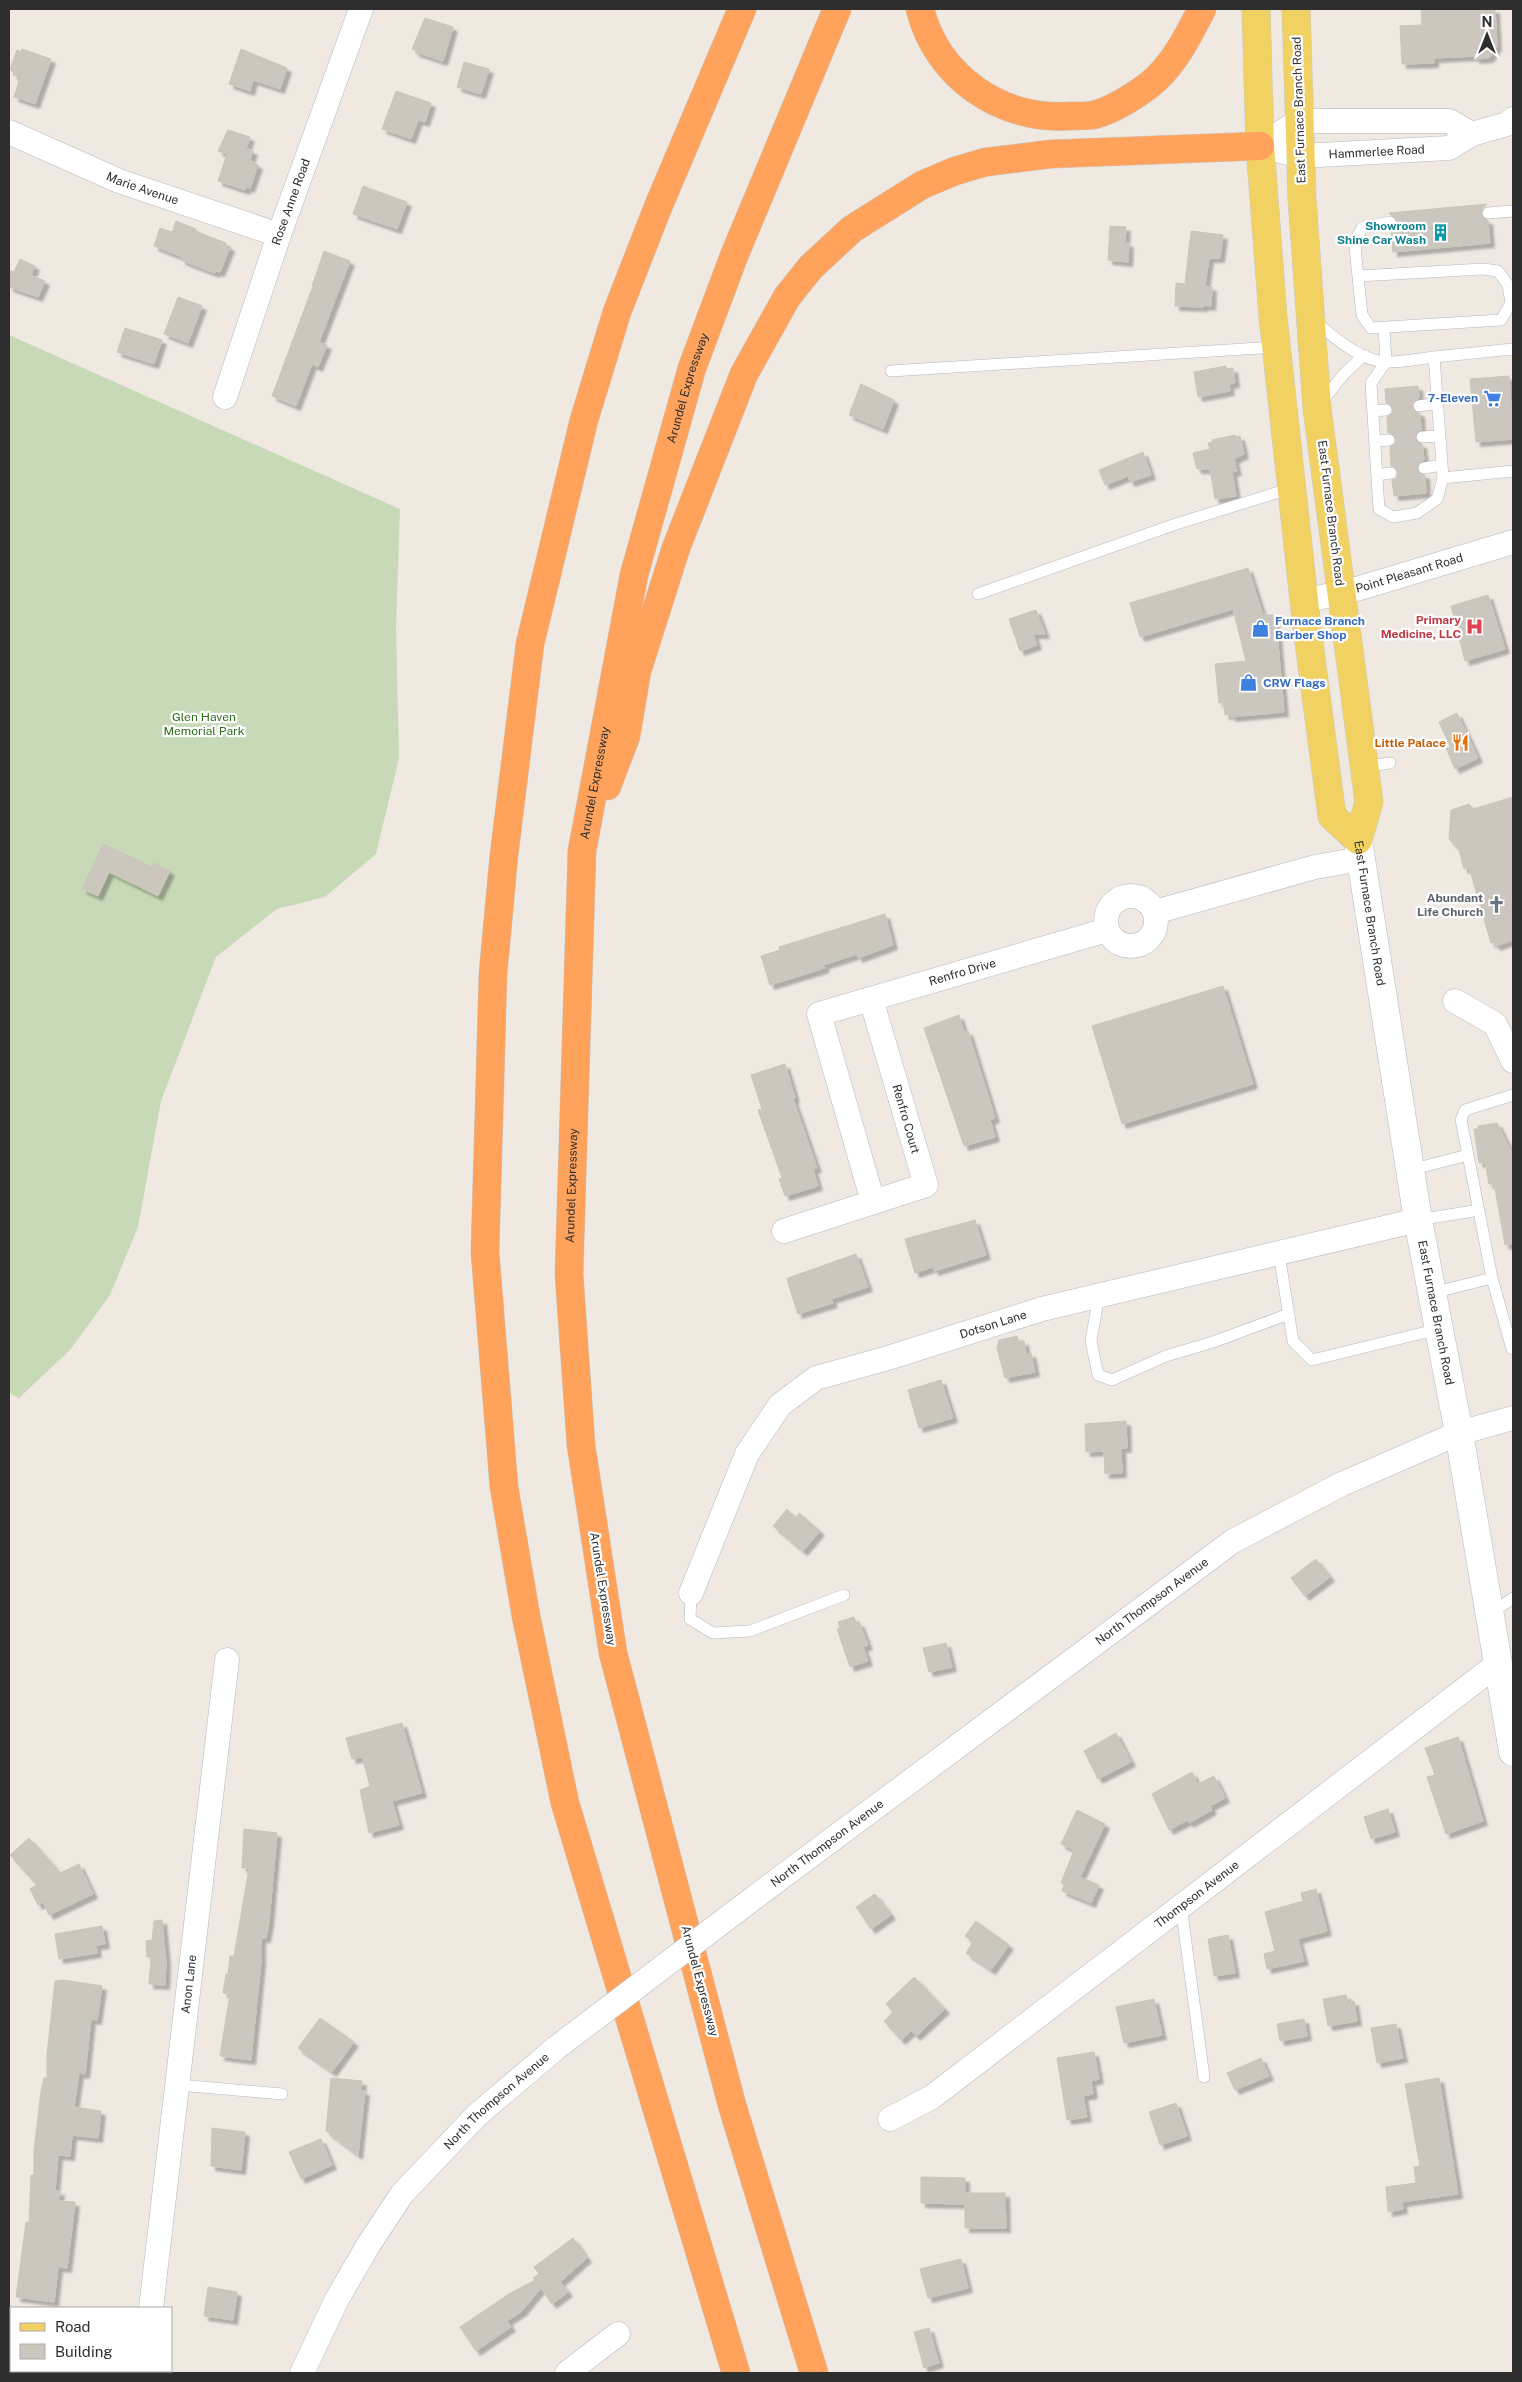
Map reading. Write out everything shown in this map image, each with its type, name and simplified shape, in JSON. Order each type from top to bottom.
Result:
[{"type":"highway","points":[[727,44],[728,9]]},
{"type":"highway","points":[[736,2373],[564,1803],[526,1616],[504,1487],[485,1252],[493,974],[504,855],[530,644],[584,420],[617,312],[658,207],[742,9]]},
{"type":"highway","name":"Arundel Expressway","points":[[814,2373],[732,2105],[611,1644],[581,1445],[569,1274],[582,851],[634,575],[692,368],[734,256],[837,9]]},
{"type":"highway","points":[[920,9],[924,24],[938,53],[969,87],[1013,110],[1031,116],[1062,117],[1093,115],[1116,105],[1149,85],[1185,42],[1202,9]]},
{"type":"highway","points":[[582,851],[626,736],[637,671],[676,548],[744,374],[787,297],[812,267],[852,229],[922,185],[955,171],[986,162],[1051,154],[1260,146]]},
{"type":"main road","points":[[1256,9],[1260,146],[1276,347],[1304,601],[1332,816],[1360,849]]},
{"type":"main road","name":"East Furnace Branch Road","points":[[1296,9],[1299,121],[1317,408],[1341,592],[1377,765],[1360,849],[1418,1220],[1459,1433],[1490,1614],[1506,1661],[1513,1752]]},
{"type":"street","name":"Rose Anne Road","points":[[225,397],[279,235],[362,9]]},
{"type":"street","name":"Hammerlee Road","points":[[1260,146],[1301,156],[1449,148],[1472,134],[1507,124],[1513,119]]},
{"type":"street","points":[[1260,146],[1299,121],[1449,121],[1472,134]]},
{"type":"street","name":"Marie Avenue","points":[[9,132],[119,181],[279,235]]},
{"type":"street","name":"Point Pleasant Road","points":[[1304,601],[1513,542]]},
{"type":"street","points":[[1155,912],[1315,867],[1360,849]]},
{"type":"street","points":[[1130,896],[1145,900],[1155,912],[1156,928],[1147,941],[1142,943],[1132,946],[1117,942],[1107,930],[1107,914],[1115,901],[1130,896]]},
{"type":"street","name":"Renfro Drive","points":[[873,1202],[819,1014],[1107,930]]},
{"type":"street","name":"Renfro Court","points":[[784,1232],[926,1185],[872,998]]},
{"type":"street","points":[[1455,1001],[1495,1024],[1513,1061]]},
{"type":"street","name":"Dotson Lane","points":[[691,1593],[747,1454],[780,1405],[816,1378],[888,1358],[1042,1308],[1418,1220]]},
{"type":"street","name":"North Thompson Avenue","points":[[302,2373],[337,2299],[369,2244],[402,2194],[477,2115],[556,2048],[755,1897],[1233,1541],[1342,1484],[1459,1433],[1513,1418]]},
{"type":"street","name":"Anon Lane","points":[[151,2307],[179,2085],[226,1660]]},
{"type":"street","name":"Thompson Avenue","points":[[890,2119],[932,2097],[1506,1661]]},
{"type":"street","points":[[567,2373],[618,2334]]},
{"type":"lane","points":[[1488,213],[1513,211]]},
{"type":"lane","points":[[1358,276],[1483,268],[1498,271],[1508,285],[1511,303],[1501,320],[1371,328],[1362,315],[1358,276],[1355,242],[1362,228],[1390,222]]},
{"type":"lane","points":[[1311,318],[1338,340],[1364,355],[1386,362],[1513,350]]},
{"type":"lane","points":[[1384,328],[1386,362],[1371,383],[1379,509],[1393,517],[1417,513],[1437,499],[1443,478],[1434,358]]},
{"type":"lane","points":[[891,371],[1276,347]]},
{"type":"lane","points":[[1317,408],[1343,375],[1364,355]]},
{"type":"lane","points":[[1419,406],[1438,403]]},
{"type":"lane","points":[[1373,411],[1386,410]]},
{"type":"lane","points":[[1422,437],[1440,436]]},
{"type":"lane","points":[[1375,441],[1389,440]]},
{"type":"lane","points":[[1424,468],[1442,464]]},
{"type":"lane","points":[[1443,478],[1513,472]]},
{"type":"lane","points":[[1377,475],[1392,473]]},
{"type":"lane","points":[[978,594],[1176,524],[1292,488]]},
{"type":"lane","points":[[1512,1349],[1492,1278],[1461,1120],[1465,1110],[1513,1095]]},
{"type":"lane","points":[[1410,1170],[1468,1155]]},
{"type":"lane","points":[[1418,1220],[1479,1210]]},
{"type":"lane","points":[[1279,1254],[1293,1342],[1312,1360],[1439,1329]]},
{"type":"lane","points":[[1432,1293],[1492,1278]]},
{"type":"lane","points":[[1099,1295],[1091,1342],[1098,1375],[1112,1380],[1166,1356],[1213,1342],[1289,1314]]},
{"type":"lane","points":[[691,1593],[690,1618],[713,1633],[750,1631],[844,1595]]},
{"type":"lane","points":[[1490,1614],[1513,1598]]},
{"type":"lane","points":[[1182,1906],[1204,2077]]},
{"type":"lane","points":[[179,2085],[282,2094]]},
{"type":"green space","name":"Glen Haven Memorial Park","points":[[9,335],[400,509],[396,627],[399,758],[376,854],[325,897],[277,909],[216,957],[161,1101],[138,1227],[110,1295],[70,1350],[19,1398],[9,1393]]},
{"type":"building","points":[[1421,9],[1495,9],[1497,46],[1489,58],[1475,59],[1475,56],[1434,58],[1434,63],[1402,64],[1400,26],[1422,25]]},
{"type":"building","points":[[425,18],[453,27],[443,61],[415,52],[416,50],[412,49]]},
{"type":"building","points":[[22,49],[51,59],[35,104],[14,97],[20,77],[13,75],[14,72],[10,70],[17,50],[21,52]]},
{"type":"building","points":[[241,49],[287,68],[280,89],[253,80],[250,91],[229,84]]},
{"type":"building","points":[[464,62],[489,69],[481,94],[457,87]]},
{"type":"building","points":[[396,91],[431,103],[425,122],[418,120],[411,139],[382,129]]},
{"type":"building","points":[[228,130],[250,137],[246,148],[253,151],[250,160],[258,165],[250,188],[246,187],[245,190],[218,181],[227,154],[218,151]]},
{"type":"building","points":[[363,186],[407,202],[397,229],[353,214]]},
{"type":"building","name":"Showroom Shine Car Wash","points":[[1487,204],[1481,209],[1481,214],[1484,220],[1488,220],[1490,243],[1393,252],[1391,230],[1395,227],[1397,221],[1389,213]]},
{"type":"building","points":[[176,221],[196,229],[195,231],[226,243],[225,245],[230,247],[220,272],[216,271],[215,273],[181,260],[182,257],[154,246],[160,228],[172,232]]},
{"type":"building","points":[[1110,226],[1126,227],[1125,243],[1129,243],[1128,262],[1108,260]]},
{"type":"building","points":[[1191,231],[1223,235],[1220,258],[1209,258],[1205,286],[1212,287],[1211,306],[1175,306],[1176,283],[1185,284]]},
{"type":"building","points":[[324,251],[350,261],[319,342],[327,345],[318,367],[312,364],[296,406],[272,396]]},
{"type":"building","points":[[20,259],[35,266],[31,275],[45,281],[38,297],[9,287],[9,270],[14,272]]},
{"type":"building","points":[[178,297],[202,306],[188,343],[164,334]]},
{"type":"building","points":[[125,328],[162,340],[154,364],[117,352]]},
{"type":"building","points":[[1226,366],[1226,369],[1233,368],[1235,383],[1229,384],[1230,391],[1198,397],[1194,372]]},
{"type":"building","name":"7-Eleven","points":[[1509,376],[1513,439],[1476,442],[1470,379]]},
{"type":"building","points":[[861,384],[894,400],[883,429],[849,415]]},
{"type":"building","name":"7-Eleven","points":[[1418,386],[1419,398],[1414,401],[1412,407],[1414,411],[1420,413],[1421,430],[1416,433],[1415,438],[1418,443],[1422,444],[1424,460],[1419,463],[1417,469],[1419,473],[1425,475],[1426,493],[1394,496],[1392,480],[1396,479],[1398,472],[1397,468],[1391,466],[1390,447],[1395,444],[1396,439],[1393,434],[1388,433],[1387,417],[1392,414],[1393,409],[1390,404],[1386,403],[1385,389]]},
{"type":"building","points":[[1235,435],[1236,437],[1240,436],[1244,454],[1234,459],[1237,471],[1232,472],[1236,496],[1215,499],[1210,469],[1197,469],[1193,453],[1210,449],[1208,443],[1213,442],[1212,440]]},
{"type":"building","points":[[1143,452],[1151,475],[1130,482],[1128,476],[1105,485],[1099,470]]},
{"type":"building","points":[[1248,568],[1263,615],[1273,615],[1277,633],[1284,712],[1231,717],[1231,714],[1225,715],[1224,702],[1219,703],[1215,664],[1246,661],[1233,609],[1140,637],[1130,603]]},
{"type":"building","points":[[1488,595],[1505,649],[1465,661],[1451,606]]},
{"type":"building","points":[[1036,610],[1045,634],[1033,634],[1037,645],[1020,651],[1009,619]]},
{"type":"building","name":"Little Palace","points":[[1457,713],[1478,758],[1455,769],[1446,748],[1451,748],[1439,722]]},
{"type":"building","name":"Abundant Life Church","points":[[1513,797],[1513,940],[1496,946],[1494,942],[1491,943],[1469,867],[1464,869],[1459,850],[1449,839],[1451,810],[1469,804],[1473,809]]},
{"type":"building","points":[[103,844],[152,867],[154,863],[170,871],[158,896],[109,872],[98,896],[82,889]]},
{"type":"building","points":[[885,914],[893,945],[858,958],[857,954],[823,965],[825,968],[770,985],[761,956],[780,950],[779,947]]},
{"type":"building","points":[[1223,986],[1253,1084],[1122,1124],[1092,1026]]},
{"type":"building","points":[[959,1015],[964,1032],[968,1031],[995,1118],[990,1120],[995,1137],[964,1146],[924,1028]]},
{"type":"building","points":[[785,1064],[795,1098],[793,1099],[817,1168],[813,1169],[818,1186],[785,1196],[779,1179],[782,1178],[758,1110],[762,1109],[751,1075]]},
{"type":"building","points":[[1497,1123],[1513,1155],[1513,1244],[1505,1245],[1494,1183],[1489,1184],[1485,1162],[1479,1163],[1474,1129],[1478,1129],[1478,1126]]},
{"type":"building","points":[[975,1220],[986,1255],[934,1271],[933,1267],[915,1273],[905,1239]]},
{"type":"building","points":[[856,1254],[868,1287],[831,1299],[833,1303],[798,1314],[788,1278]]},
{"type":"building","points":[[1017,1336],[1018,1342],[1024,1341],[1026,1354],[1031,1353],[1035,1372],[1005,1378],[997,1348],[999,1340]]},
{"type":"building","points":[[941,1380],[953,1418],[919,1428],[908,1390]]},
{"type":"building","points":[[1126,1421],[1127,1448],[1121,1448],[1122,1473],[1105,1474],[1104,1451],[1086,1452],[1085,1424]]},
{"type":"building","points":[[787,1509],[795,1519],[799,1513],[820,1531],[803,1551],[773,1526]]},
{"type":"building","points":[[1316,1559],[1330,1577],[1305,1596],[1291,1578]]},
{"type":"building","points":[[854,1617],[856,1623],[859,1622],[868,1645],[863,1647],[868,1661],[850,1667],[837,1629],[840,1628],[838,1622]]},
{"type":"building","points":[[946,1643],[952,1667],[929,1672],[923,1648]]},
{"type":"building","points":[[402,1723],[422,1793],[392,1801],[399,1825],[369,1833],[360,1790],[370,1786],[362,1757],[352,1759],[346,1738]]},
{"type":"building","points":[[1116,1733],[1131,1762],[1098,1779],[1084,1751]]},
{"type":"building","points":[[1458,1737],[1483,1821],[1446,1834],[1427,1777],[1435,1775],[1425,1748]]},
{"type":"building","points":[[1192,1772],[1198,1784],[1214,1776],[1225,1798],[1210,1806],[1212,1810],[1189,1823],[1188,1820],[1169,1830],[1152,1794]]},
{"type":"building","points":[[1388,1809],[1395,1832],[1371,1839],[1364,1817]]},
{"type":"building","points":[[1077,1810],[1105,1824],[1080,1877],[1099,1885],[1091,1903],[1062,1891],[1064,1885],[1061,1883],[1074,1850],[1061,1844]]},
{"type":"building","points":[[244,1829],[277,1833],[269,1922],[266,1938],[261,1938],[261,1961],[251,2060],[220,2056],[230,1994],[223,1993],[226,1974],[228,1975],[230,1956],[234,1956],[249,1868],[242,1868]]},
{"type":"building","points":[[29,1838],[60,1873],[79,1864],[93,1894],[49,1915],[43,1902],[38,1905],[30,1889],[37,1885],[10,1855]]},
{"type":"building","points":[[1316,1889],[1327,1931],[1298,1939],[1304,1961],[1267,1969],[1264,1954],[1275,1951],[1265,1912],[1303,1901],[1301,1893]]},
{"type":"building","points":[[875,1894],[891,1915],[871,1929],[856,1907]]},
{"type":"building","points":[[162,1920],[166,1961],[165,1985],[149,1984],[151,1957],[147,1957],[146,1941],[152,1940],[154,1921]]},
{"type":"building","points":[[976,1921],[1009,1945],[991,1970],[966,1953],[973,1942],[965,1936]]},
{"type":"building","points":[[102,1926],[105,1944],[96,1945],[97,1953],[59,1959],[55,1934]]},
{"type":"building","points":[[1228,1935],[1235,1973],[1214,1976],[1208,1939]]},
{"type":"building","points":[[914,1977],[945,2009],[916,2036],[911,2031],[901,2040],[884,2021],[893,2012],[886,2004]]},
{"type":"building","points":[[63,1980],[102,1986],[97,2020],[91,2019],[85,2074],[79,2073],[74,2107],[101,2111],[98,2138],[72,2135],[70,2156],[58,2155],[55,2191],[60,2191],[59,2201],[75,2202],[67,2268],[58,2267],[54,2302],[16,2297],[26,2222],[29,2223],[31,2175],[34,2175],[34,2151],[41,2091],[44,2078],[47,2078],[47,2055],[55,1981]]},
{"type":"building","points":[[1346,1995],[1347,2002],[1354,2001],[1357,2021],[1328,2026],[1323,1999]]},
{"type":"building","points":[[1154,1999],[1162,2035],[1124,2043],[1116,2007]]},
{"type":"building","points":[[320,2018],[354,2042],[332,2072],[298,2048]]},
{"type":"building","points":[[1304,2019],[1307,2036],[1280,2041],[1277,2024]]},
{"type":"building","points":[[1396,2024],[1403,2058],[1377,2063],[1371,2028]]},
{"type":"building","points":[[1094,2052],[1099,2079],[1091,2081],[1093,2094],[1083,2096],[1087,2117],[1067,2120],[1057,2058]]},
{"type":"building","points":[[1261,2058],[1269,2076],[1235,2090],[1227,2073]]},
{"type":"building","points":[[331,2078],[362,2081],[361,2091],[365,2091],[358,2155],[326,2131]]},
{"type":"building","points":[[1439,2078],[1458,2194],[1402,2202],[1403,2209],[1388,2212],[1386,2187],[1416,2183],[1414,2167],[1420,2166],[1405,2084]]},
{"type":"building","points":[[1176,2103],[1187,2136],[1160,2145],[1149,2112]]},
{"type":"building","points":[[212,2128],[245,2132],[241,2170],[211,2166]]},
{"type":"building","points":[[321,2139],[332,2165],[301,2179],[289,2152]]},
{"type":"building","points":[[921,2177],[965,2178],[965,2204],[921,2203]]},
{"type":"building","points":[[965,2193],[1005,2193],[1006,2228],[965,2228]]},
{"type":"building","points":[[573,2238],[587,2258],[560,2282],[568,2292],[552,2304],[541,2288],[522,2311],[507,2321],[511,2327],[476,2351],[460,2327],[509,2294],[535,2280],[533,2278],[539,2274],[534,2267]]},
{"type":"building","points":[[961,2259],[968,2288],[928,2298],[920,2269]]},
{"type":"building","points":[[208,2287],[237,2292],[233,2320],[204,2316]]},
{"type":"building","points":[[929,2328],[939,2363],[924,2368],[914,2332]]},
{"type":"place","name":"Showroom Shine Car Wash","points":[[1440,233]]},
{"type":"place","name":"7-Eleven","points":[[1492,398]]},
{"type":"place","name":"Primary Medicine, LLC","points":[[1475,627]]},
{"type":"place","name":"Furnace Branch Barber Shop","points":[[1261,628]]},
{"type":"place","name":"CRW Flags","points":[[1249,683]]},
{"type":"place","name":"Little Palace","points":[[1460,743]]},
{"type":"place","name":"Abundant Life Church","points":[[1497,905]]}]
